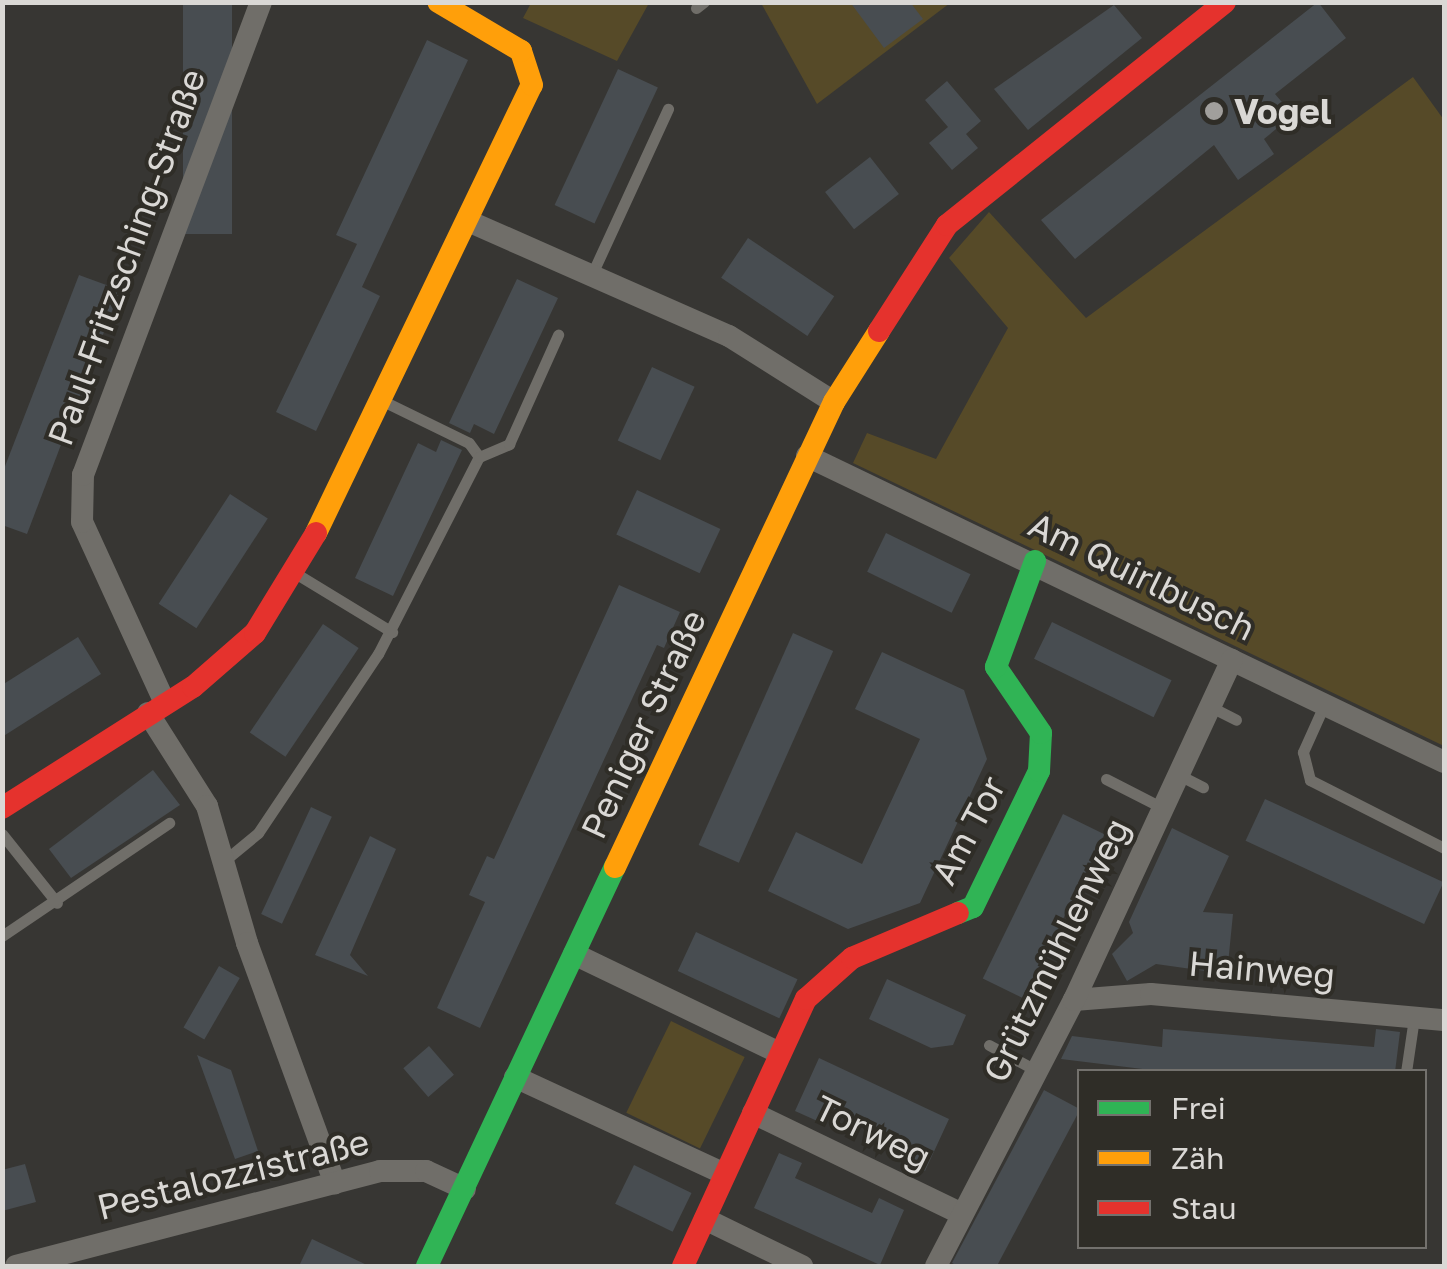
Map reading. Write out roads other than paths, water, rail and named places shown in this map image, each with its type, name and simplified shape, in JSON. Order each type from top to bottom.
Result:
[{"type":"street","name":"Paul-Fritzsching-Straße","points":[[260,2],[83,475],[82,522],[156,708],[207,806],[335,1183]]},
{"type":"street","points":[[2,808],[232,656],[296,574],[532,86],[520,50],[438,2]]},
{"type":"street","name":"Peniger Straße","points":[[427,1266],[834,402],[947,224],[1225,2]]},
{"type":"street","points":[[468,221],[729,336],[834,402]]},
{"type":"street","name":"Am Quirlbusch","points":[[806,456],[1035,562],[1444,762]]},
{"type":"street","name":"Am Tor","points":[[683,1266],[806,999],[830,974],[972,907],[1039,771],[1041,734],[996,667],[1035,562]]},
{"type":"street","name":"Grützmühlenweg","points":[[936,1266],[1074,1000],[1232,660]]},
{"type":"street","points":[[574,954],[780,1054]]},
{"type":"street","name":"Hainweg","points":[[1074,1000],[1150,994],[1444,1020]]},
{"type":"street","points":[[515,1077],[726,1174]]},
{"type":"street","name":"Torweg","points":[[754,1113],[962,1214]]},
{"type":"street","name":"Pestalozzistraße","points":[[16,1266],[335,1183],[413,1169],[464,1190]]},
{"type":"street","points":[[705,1219],[802,1266]]},
{"type":"lane","points":[[592,274],[668,109]]},
{"type":"lane","points":[[224,861],[258,832],[392,632],[479,456],[509,444],[558,334]]},
{"type":"lane","points":[[381,400],[469,444],[479,456]]},
{"type":"lane","points":[[296,574],[392,632]]},
{"type":"lane","points":[[1325,703],[1303,752],[1310,780],[1444,848]]},
{"type":"lane","points":[[1211,708],[1236,720]]},
{"type":"lane","points":[[1179,775],[1203,787]]},
{"type":"lane","points":[[1106,779],[1164,808]]},
{"type":"lane","points":[[2,936],[57,903],[169,822]]},
{"type":"lane","points":[[2,834],[57,903]]},
{"type":"lane","points":[[1406,1069],[1414,1018]]},
{"type":"lane","points":[[990,1045],[1037,1070]]},
{"type":"place","name":"Vogel","points":[[1214,111]]}]
